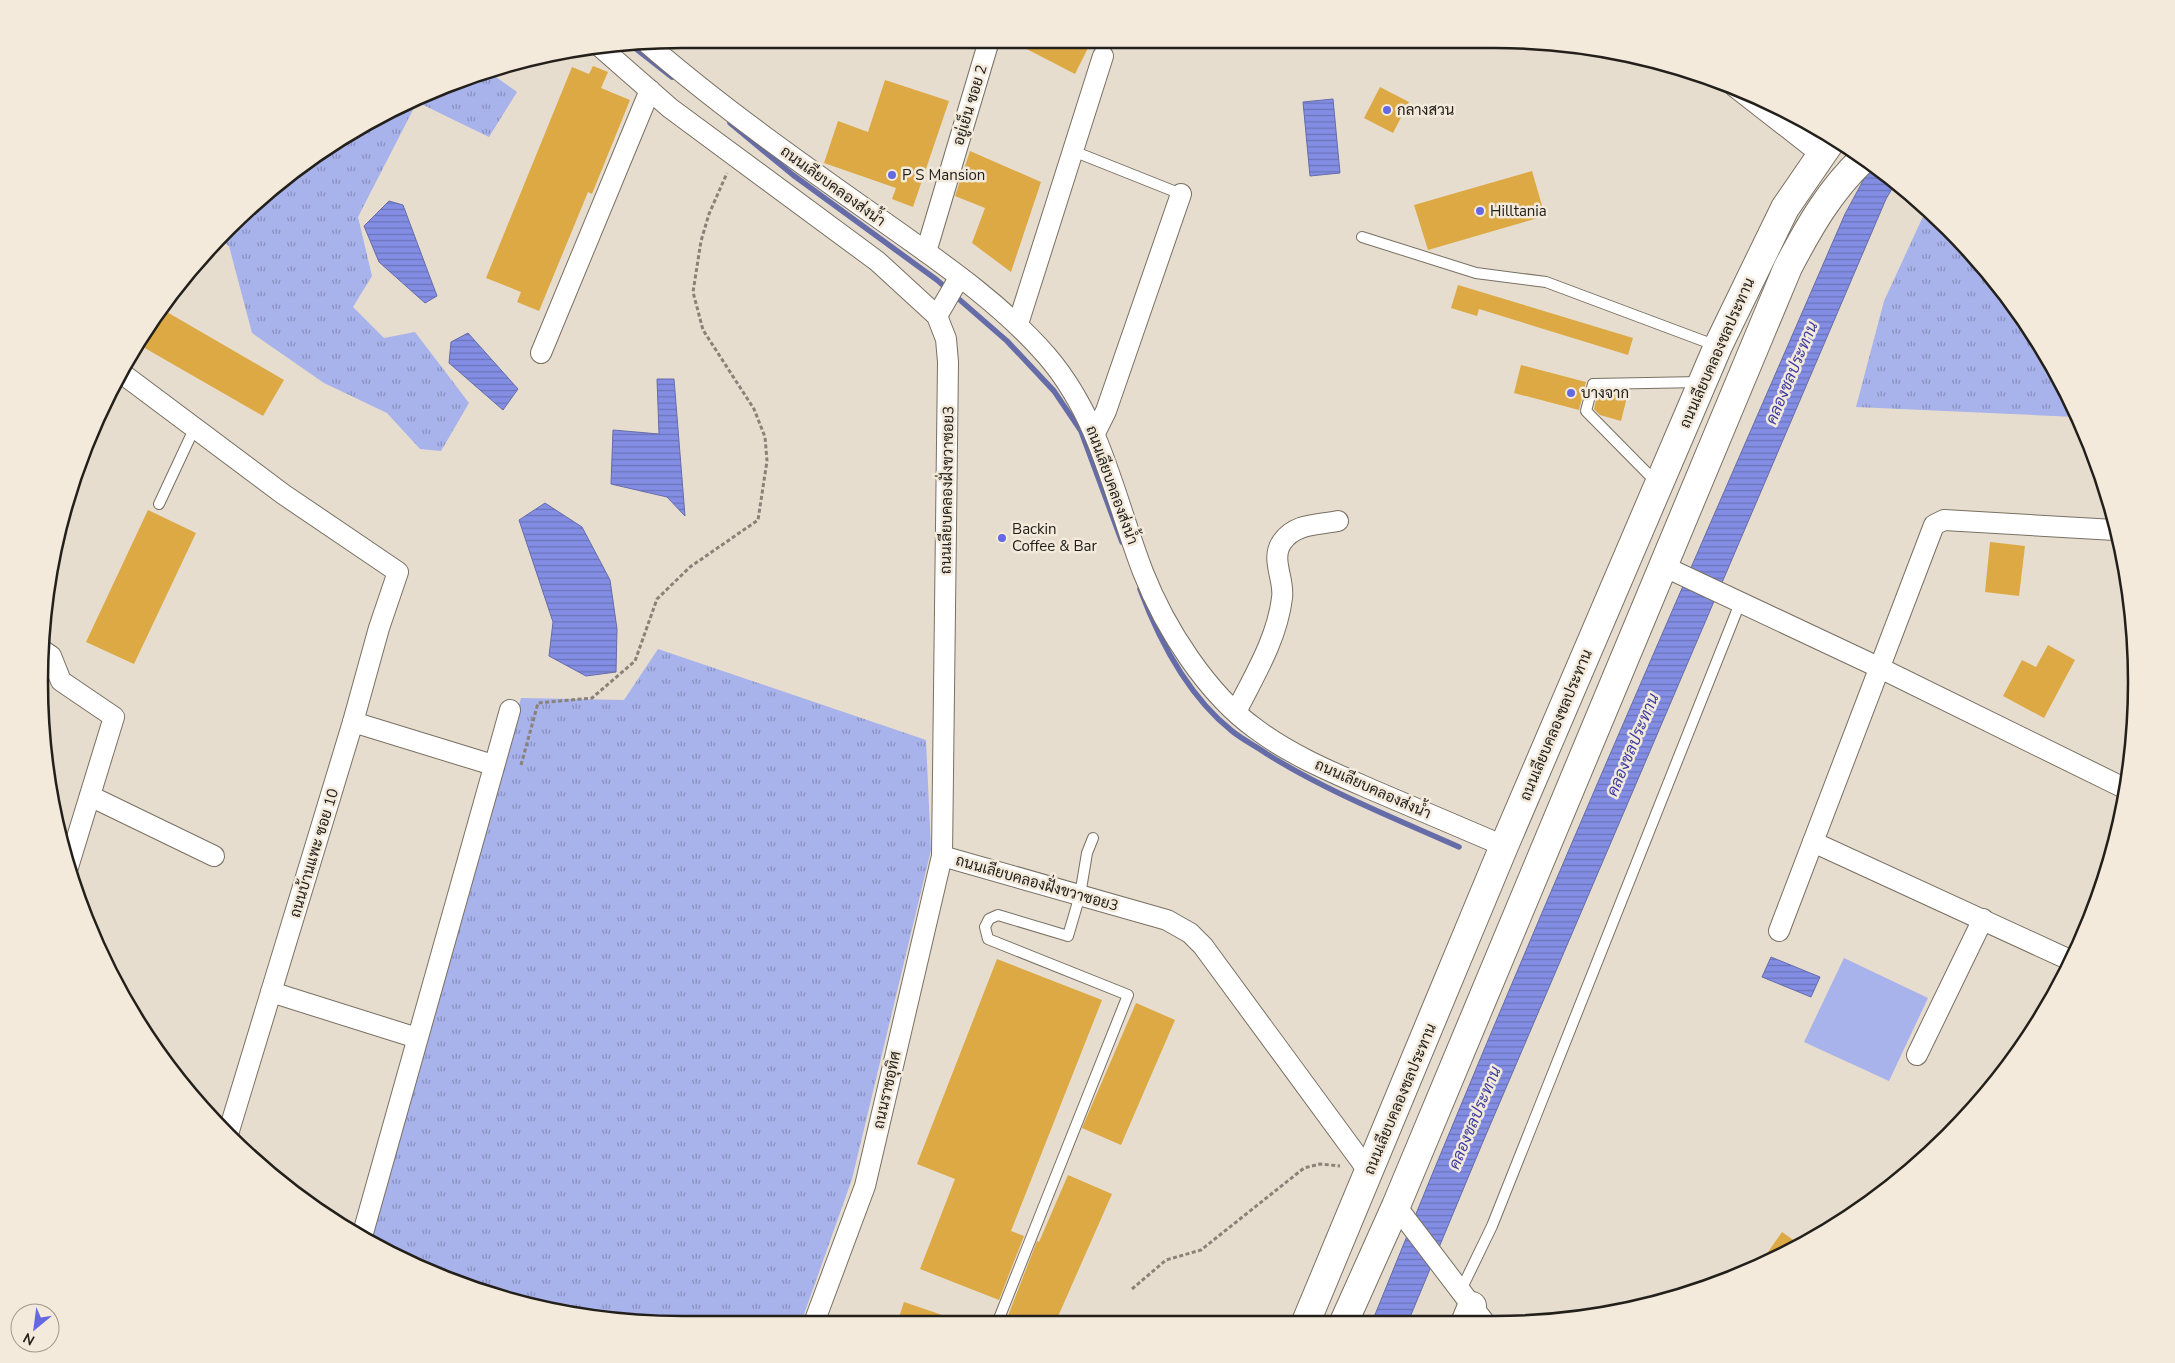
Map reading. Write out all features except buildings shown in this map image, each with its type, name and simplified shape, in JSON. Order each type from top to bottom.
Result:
[{"type":"main road","name":"ถนนเลียบคลองชลประทาน","points":[[1309,1316],[1382,1144],[1504,846],[1718,346],[1785,208],[1826,148]]},
{"type":"main road","name":"ถนนเลียบคลองชลประทาน","points":[[1347,1316],[1396,1206],[1788,268],[1811,223],[1835,188],[1856,166]]},
{"type":"main road","points":[[1382,1144],[1382,1156],[1389,1158],[1419,1092],[1454,1067]]},
{"type":"main road","points":[[1340,1243],[1360,1208],[1365,1203],[1374,1204],[1379,1209],[1382,1220],[1371,1260]]},
{"type":"street","name":"อยู่เย็น ซอย 2","points":[[926,252],[987,48]]},
{"type":"street","name":"ถนนเลียบคลองส่งน้ำ","points":[[654,49],[752,128],[926,252],[1018,324],[1049,359],[1071,388],[1095,433],[1144,575],[1172,631],[1204,677],[1236,712],[1255,729],[1314,764],[1504,846]]},
{"type":"street","points":[[607,52],[650,90],[734,155],[877,261],[937,316],[959,278]]},
{"type":"street","points":[[1018,324],[1103,56]]},
{"type":"street","points":[[541,353],[650,90]]},
{"type":"street","points":[[1774,113],[1826,148]]},
{"type":"street","points":[[1095,433],[1106,411],[1181,194]]},
{"type":"street","name":"ถนนเลียบคลองฝั่งขวาซอย3","points":[[937,316],[946,339],[948,362],[942,856],[1167,920],[1190,933],[1203,946],[1367,1178]]},
{"type":"street","points":[[126,376],[194,429]]},
{"type":"street","name":"ถนนบ้านแพะ ซอย 10","points":[[194,429],[282,494],[398,572],[379,628],[353,722],[230,1127]]},
{"type":"street","points":[[1779,931],[1878,667],[1934,525],[1944,520],[2109,530]]},
{"type":"street","points":[[1236,712],[1274,636],[1283,596],[1277,559],[1280,544],[1287,535],[1304,525],[1338,521]]},
{"type":"street","points":[[1663,566],[1878,667],[2118,785]]},
{"type":"street","points":[[49,654],[61,681],[114,717],[72,855]]},
{"type":"street","points":[[363,1230],[510,710]]},
{"type":"street","points":[[353,722],[493,765]]},
{"type":"street","points":[[90,796],[214,856]]},
{"type":"street","points":[[1813,842],[2064,957]]},
{"type":"street","name":"ถนนราชอุทิศ","points":[[816,1316],[865,1186],[942,856]]},
{"type":"street","points":[[1917,1055],[1983,919]]},
{"type":"street","points":[[271,992],[417,1038]]},
{"type":"street","points":[[1396,1206],[1471,1311]]},
{"type":"lane","points":[[1073,151],[1181,194]]},
{"type":"lane","points":[[1362,237],[1476,273],[1546,282],[1718,346]]},
{"type":"lane","points":[[1659,485],[1586,411],[1593,384],[1703,382]]},
{"type":"lane","points":[[159,504],[194,429]]},
{"type":"lane","points":[[1471,1311],[1492,1226],[1740,603]]},
{"type":"lane","points":[[1000,1316],[1128,995],[988,939],[985,927],[990,919],[998,914],[1068,936],[1080,895],[1086,853],[1093,838]]},
{"type":"path","points":[[521,765],[538,703],[592,698],[635,661],[657,599],[690,567],[758,520],[767,461],[765,437],[754,410],[703,330],[693,292],[701,241],[709,214],[721,190],[734,155]]},
{"type":"path","points":[[1132,1289],[1166,1260],[1201,1250],[1304,1168],[1320,1164],[1338,1165],[1367,1178]]},
{"type":"green space","points":[[494,76],[517,92],[489,137],[421,104]]},
{"type":"green space","points":[[414,107],[358,217],[372,276],[353,307],[384,338],[415,332],[469,403],[441,451],[420,449],[387,413],[324,383],[252,333],[229,246],[224,243],[263,205],[329,154],[364,132]]},
{"type":"green space","points":[[1923,216],[1970,263],[2021,329],[2043,365],[2069,417],[1856,407],[1884,301]]},
{"type":"green space","points":[[658,649],[926,740],[931,850],[852,1179],[803,1316],[640,1314],[558,1303],[517,1294],[478,1282],[439,1267],[371,1235],[375,1229],[521,698],[624,700]]},
{"type":"green space","points":[[1844,958],[1928,998],[1889,1081],[1804,1042]]},
{"type":"water","points":[[1333,99],[1340,173],[1310,176],[1303,102]]},
{"type":"water","name":"คลองชลประทาน","points":[[1868,171],[1892,189],[1482,1144],[1410,1316],[1374,1316],[1487,1043],[1605,766],[1845,214]]},
{"type":"water","points":[[389,201],[403,205],[437,296],[425,303],[379,262],[364,226]]},
{"type":"water","points":[[468,333],[518,389],[503,410],[449,363],[451,342]]},
{"type":"water","points":[[657,379],[674,379],[685,516],[667,497],[611,484],[613,430],[659,434]]},
{"type":"water","points":[[545,503],[582,527],[610,580],[617,629],[616,672],[586,676],[549,656],[553,622],[519,520]]},
{"type":"water","points":[[1771,957],[1820,977],[1811,997],[1762,977]]},
{"type":"waterway","points":[[637,49],[672,77]]},
{"type":"waterway","points":[[730,123],[793,175],[937,280],[1007,341],[1054,391],[1081,431],[1122,542]]},
{"type":"waterway","points":[[1140,589],[1156,628],[1177,666],[1202,701],[1232,731],[1290,768],[1362,804],[1459,847]]},
{"type":"place","name":"กลางสวน","points":[[1387,110]]},
{"type":"place","name":"P S Mansion","points":[[892,175]]},
{"type":"place","name":"Hilltania","points":[[1480,211]]},
{"type":"place","name":"บางจาก","points":[[1571,393]]},
{"type":"place","name":"Backin Coffee & Bar","points":[[1002,538]]}]
